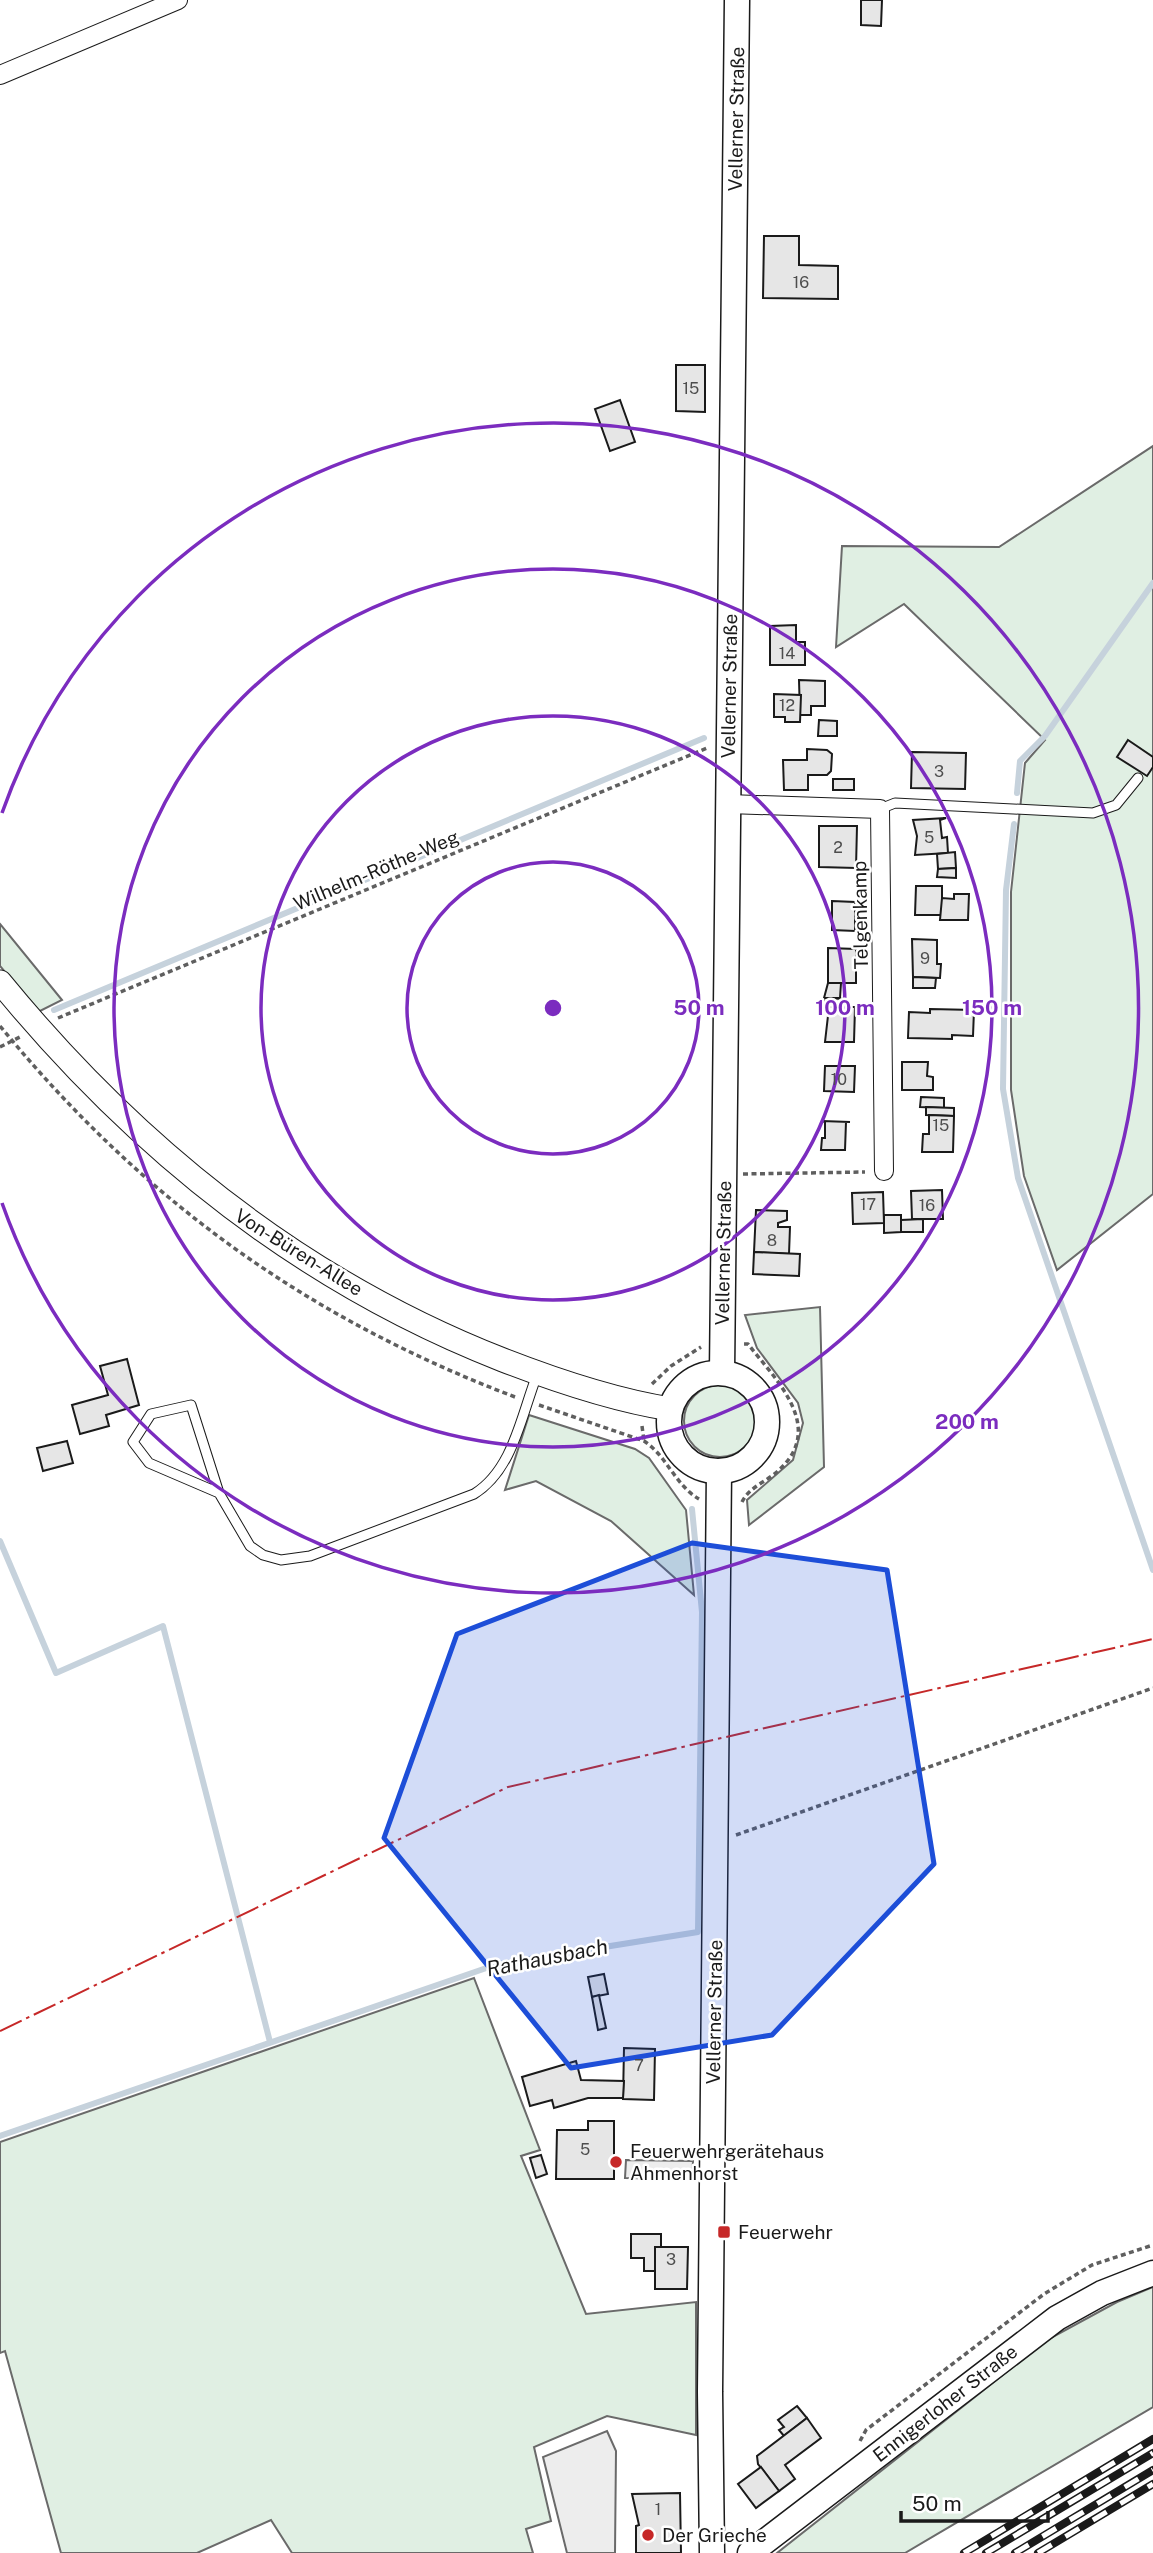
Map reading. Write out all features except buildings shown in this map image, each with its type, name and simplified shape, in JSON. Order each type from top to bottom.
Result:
[{"type":"main road","name":"Vellerner Straße","points":[[722,1373],[737,0]]},
{"type":"main road","points":[[722,1373],[738,1376],[757,1392],[767,1414],[767,1431],[761,1447],[750,1460],[736,1468],[719,1471],[704,1469],[679,1452],[658,1407],[705,1374],[722,1373]]},
{"type":"main road","name":"Vellerner Straße","points":[[712,2553],[710,2392],[719,1471]]},
{"type":"main road","name":"Ennigerloher Straße","points":[[750,2553],[1057,2318],[1102,2293],[1153,2273]]},
{"type":"street","points":[[0,75],[178,0]]},
{"type":"street","points":[[728,804],[880,809]]},
{"type":"street","name":"Telgenkamp","points":[[880,809],[884,1171]]},
{"type":"street","name":"Von-Büren-Allee","points":[[0,982],[37,1026],[163,1153],[229,1208],[310,1263],[401,1314],[466,1345],[538,1373],[658,1407]]},
{"type":"lane","points":[[880,809],[895,803],[1093,813],[1116,804],[1138,778]]},
{"type":"lane","points":[[219,1493],[149,1464],[134,1442],[151,1414],[191,1405],[219,1493],[250,1546],[263,1555],[281,1560],[310,1556],[474,1494],[489,1485],[501,1471],[538,1373]]},
{"type":"path","name":"Wilhelm-Röthe-Weg","points":[[37,1026],[710,747],[728,746]]},
{"type":"path","points":[[724,1174],[884,1171]]},
{"type":"path","points":[[699,1499],[689,1493],[655,1448],[644,1441],[642,1425],[658,1407],[650,1387],[671,1366],[703,1346],[748,1344],[795,1407],[799,1425],[790,1459],[743,1499]]},
{"type":"path","points":[[716,1836],[737,1835],[1153,1688]]},
{"type":"highlighted area","points":[[692,1543],[887,1570],[934,1864],[772,2035],[571,2068],[384,1838],[457,1634]]},
{"type":"green space","points":[[1153,446],[1153,1194],[1057,1270],[1024,1176],[1011,1090],[1011,892],[1025,763],[1045,740],[904,604],[836,647],[842,546],[999,547]]},
{"type":"green space","points":[[0,924],[62,1000],[38,1012],[0,966]]},
{"type":"green space","points":[[820,1307],[824,1467],[749,1525],[747,1500],[793,1460],[803,1423],[798,1403],[757,1348],[745,1315]]},
{"type":"green space","points":[[720,1385],[740,1391],[750,1401],[756,1421],[750,1441],[740,1451],[720,1457],[700,1451],[690,1441],[684,1421],[690,1401],[700,1391]]},
{"type":"green space","points":[[529,1415],[635,1449],[649,1458],[686,1510],[694,1595],[611,1521],[536,1481],[505,1490]]},
{"type":"green space","points":[[474,1978],[540,2150],[521,2156],[586,2314],[696,2302],[696,2435],[607,2416],[534,2447],[551,2521],[526,2529],[533,2553],[292,2553],[271,2520],[197,2553],[61,2553],[5,2351],[0,2353],[0,2142]]},
{"type":"green space","points":[[1153,2287],[1153,2407],[905,2553],[777,2553],[1047,2340],[1117,2302]]},
{"type":"shaded area","points":[[626,2160],[693,2161],[692,2179],[625,2178]]},
{"type":"shaded area","points":[[607,2431],[616,2451],[615,2553],[567,2553],[543,2457]]},
{"type":"waterway","points":[[1017,793],[1020,761],[1045,736],[1153,583]]},
{"type":"waterway","points":[[54,1010],[704,738]]},
{"type":"waterway","points":[[1014,824],[1006,890],[1003,1089],[1018,1178],[1153,1570]]},
{"type":"waterway","name":"Rathausbach","points":[[0,2136],[498,1964],[698,1932],[702,1612],[692,1509]]},
{"type":"waterway","points":[[0,1541],[56,1673],[163,1626],[270,2042]]},
{"type":"railway","points":[[964,2553],[1153,2439]]},
{"type":"railway","points":[[986,2553],[1153,2453]]},
{"type":"railway","points":[[1015,2553],[1153,2470]]},
{"type":"railway","points":[[1038,2553],[1153,2484]]},
{"type":"power","points":[[0,2031],[508,1787],[1153,1639]]},
{"type":"place","name":"Feuerwehrgerätehaus Ahmenhorst","points":[[616,2162]]},
{"type":"place","name":"Feuerwehr","points":[[724,2232]]},
{"type":"place","name":"Der Grieche","points":[[648,2535]]}]
